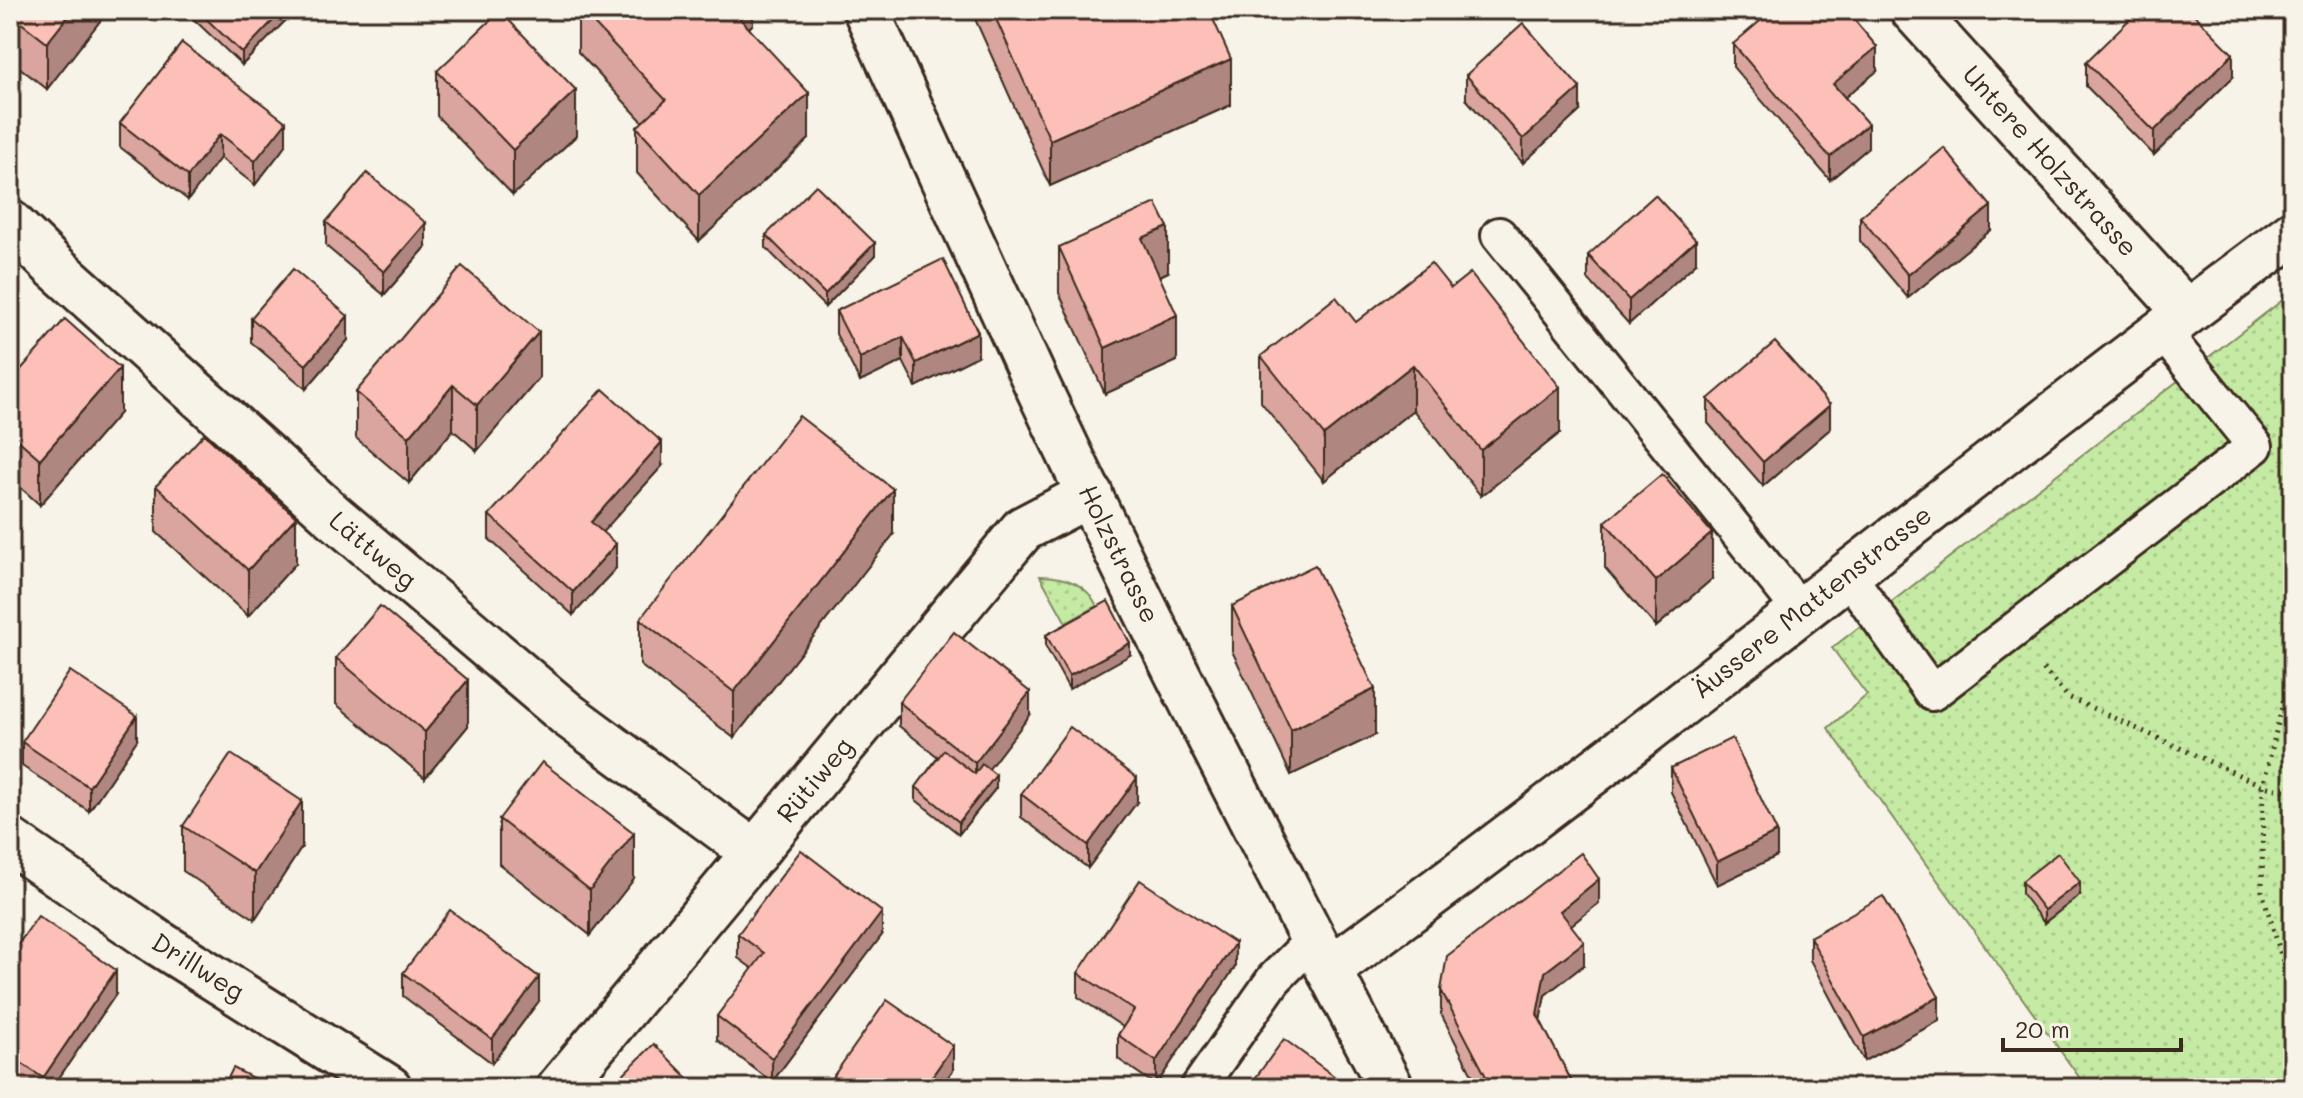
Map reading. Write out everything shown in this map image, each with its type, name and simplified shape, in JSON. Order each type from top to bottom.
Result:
[{"type":"street","name":"Holzstrasse","points":[[866,10],[1090,494],[1391,1088]]},
{"type":"street","name":"Untere Holzstrasse","points":[[1913,10],[2174,321]]},
{"type":"street","name":"Lättweg","points":[[10,223],[319,504],[497,655],[568,715],[755,853]]},
{"type":"street","name":"Äussere Mattenstrasse","points":[[1321,955],[1405,915],[2174,321],[2288,247]]},
{"type":"street","name":"Rütiweg","points":[[559,1088],[1023,529],[1090,494]]},
{"type":"street","name":"Drillweg","points":[[10,841],[157,942],[389,1088]]},
{"type":"lane","points":[[1499,235],[1801,611]]},
{"type":"lane","points":[[1848,575],[1932,693],[2255,446],[2174,321]]},
{"type":"lane","points":[[1198,1088],[1274,979],[1321,955]]},
{"type":"path","points":[[2010,633],[2068,697],[2263,786],[2286,791],[2293,785]]},
{"type":"path","points":[[2293,670],[2263,786],[2262,891],[2290,976],[2293,995]]},
{"type":"green space","points":[[2293,292],[2293,1088],[2087,1088],[1828,728],[1867,695],[1832,648]]},
{"type":"green space","points":[[1040,576],[1074,582],[1087,592],[1097,606],[1066,623]]},
{"type":"building","points":[[10,10],[73,10],[47,43],[10,14]]},
{"type":"building","points":[[197,10],[283,10],[242,53]]},
{"type":"building","points":[[581,10],[732,10],[809,93],[699,195],[637,127],[666,100]]},
{"type":"building","points":[[992,10],[1209,10],[1231,59],[1050,140]]},
{"type":"building","points":[[1773,10],[1846,10],[1877,47],[1833,84],[1868,124],[1830,157],[1733,44]]},
{"type":"building","points":[[2139,10],[2190,10],[2233,54],[2154,131],[2086,62]]},
{"type":"building","points":[[500,11],[576,90],[513,150],[437,71]]},
{"type":"building","points":[[1523,23],[1580,88],[1523,139],[1466,75]]},
{"type":"building","points":[[182,43],[286,122],[255,161],[220,134],[188,176],[120,123]]},
{"type":"building","points":[[1944,148],[1991,206],[1908,275],[1860,217]]},
{"type":"building","points":[[367,173],[426,223],[384,272],[326,222]]},
{"type":"building","points":[[816,185],[875,243],[825,294],[766,235]]},
{"type":"building","points":[[1655,195],[1696,240],[1629,300],[1588,255]]},
{"type":"building","points":[[1156,203],[1168,227],[1142,238],[1177,315],[1105,348],[1059,247]]},
{"type":"building","points":[[943,259],[978,332],[916,363],[903,337],[860,358],[836,311]]},
{"type":"building","points":[[1431,263],[1451,288],[1470,273],[1560,387],[1481,450],[1413,365],[1324,435],[1261,356],[1336,297],[1356,322]]},
{"type":"building","points":[[462,266],[539,332],[477,405],[453,385],[409,437],[356,392]]},
{"type":"building","points":[[293,269],[348,316],[306,365],[251,318]]},
{"type":"building","points":[[65,319],[120,368],[40,459],[10,433],[10,382]]},
{"type":"building","points":[[1775,342],[1830,405],[1763,462],[1708,399]]},
{"type":"building","points":[[603,389],[662,442],[591,522],[616,544],[573,592],[489,515]]},
{"type":"building","points":[[799,416],[893,489],[734,692],[640,619]]},
{"type":"building","points":[[204,434],[296,517],[248,570],[156,486]]},
{"type":"building","points":[[1662,474],[1712,533],[1656,581],[1605,522]]},
{"type":"building","points":[[1315,565],[1375,689],[1291,730],[1232,606]]},
{"type":"building","points":[[1108,601],[1130,643],[1069,676],[1046,635]]},
{"type":"building","points":[[380,606],[468,680],[425,732],[336,658]]},
{"type":"building","points":[[954,632],[1030,692],[975,763],[899,702]]},
{"type":"building","points":[[70,671],[137,716],[89,787],[22,742]]},
{"type":"building","points":[[1070,727],[1137,778],[1088,845],[1021,794]]},
{"type":"building","points":[[1732,738],[1777,832],[1717,862],[1671,768]]},
{"type":"building","points":[[944,750],[975,774],[982,764],[996,775],[959,822],[916,787]]},
{"type":"building","points":[[231,754],[302,801],[255,873],[183,826]]},
{"type":"building","points":[[542,762],[634,833],[590,890],[499,819]]},
{"type":"building","points":[[801,850],[882,912],[772,1058],[717,1016],[764,953],[738,934]]},
{"type":"building","points":[[1581,853],[1599,879],[1560,911],[1584,942],[1545,972],[1537,1014],[1575,1088],[1492,1088],[1441,990],[1447,956]]},
{"type":"building","points":[[2058,853],[2080,882],[2044,910],[2022,881]]},
{"type":"building","points":[[1140,880],[1235,943],[1156,1061],[1118,1035],[1134,1010],[1078,973]]},
{"type":"building","points":[[1883,896],[1939,997],[1864,1037],[1810,937]]},
{"type":"building","points":[[450,910],[539,977],[492,1039],[403,973]]},
{"type":"building","points":[[38,916],[116,970],[43,1078],[10,1055],[10,956]]},
{"type":"building","points":[[887,1000],[953,1046],[924,1088],[846,1088],[832,1078]]},
{"type":"building","points":[[1284,1039],[1350,1088],[1248,1088]]},
{"type":"building","points":[[654,1044],[698,1088],[609,1088]]},
{"type":"building","points":[[233,1068],[273,1088],[223,1088]]}]
